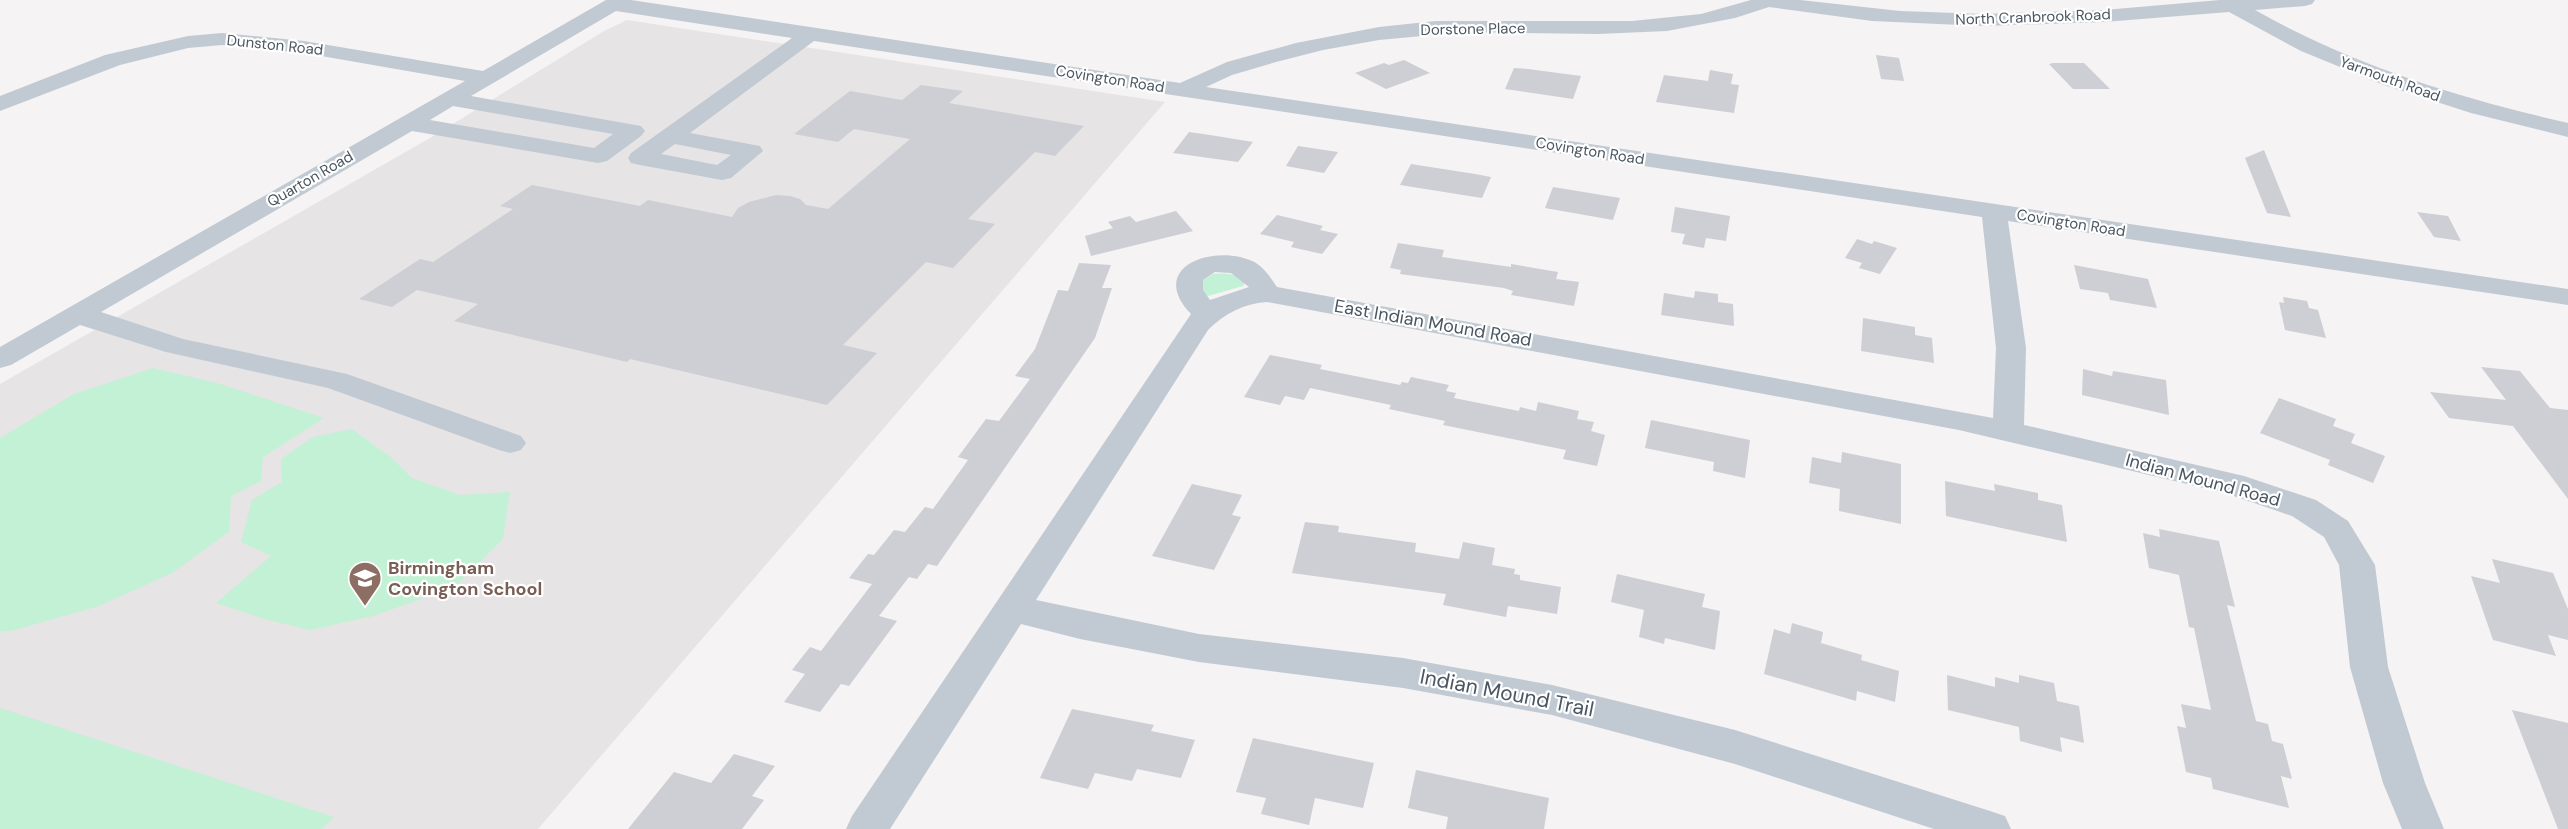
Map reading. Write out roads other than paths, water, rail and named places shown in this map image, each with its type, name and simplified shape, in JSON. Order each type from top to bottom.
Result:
[{"type":"street","name":"North Cranbrook Road","points":[[1765,1],[1886,16],[1983,20],[2089,17],[2228,3],[2305,0]]},
{"type":"street","name":"Dorstone Place","points":[[1184,90],[1207,77],[1239,65],[1317,44],[1376,33],[1433,27],[1590,29],[1661,26],[1738,12],[1765,1]]},
{"type":"street","name":"Covington Road","points":[[617,2],[811,34],[2568,297]]},
{"type":"street","name":"Quarton Road","points":[[0,359],[617,2]]},
{"type":"street","name":"Yarmouth Road","points":[[2228,3],[2301,43],[2379,76],[2455,102],[2568,130]]},
{"type":"street","points":[[670,136],[811,34]]},
{"type":"street","name":"Dunston Road","points":[[0,104],[113,60],[171,46],[222,39],[304,47],[487,78]]},
{"type":"street","points":[[408,123],[598,156],[633,131],[450,99]]},
{"type":"street","points":[[1994,211],[2011,348],[2008,431]]},
{"type":"street","points":[[1207,314],[1189,295],[1187,285],[1191,277],[1205,267],[1229,264],[1242,267],[1259,280],[1267,294]]},
{"type":"street","name":"East Indian Mound Road","points":[[867,829],[1189,337],[1207,314],[1236,298],[1267,294],[1782,386],[2008,431]]},
{"type":"street","points":[[78,314],[176,346],[336,381],[510,443]]},
{"type":"street","name":"Indian Mound Road","points":[[2008,431],[2264,493],[2304,508],[2336,530],[2357,565],[2369,667],[2404,783],[2423,829]]},
{"type":"street","name":"Indian Mound Trail","points":[[1012,608],[1080,625],[1200,648],[1403,673],[1552,700],[1735,747],[1990,829]]},
{"type":"place","name":"Birmingham Covington School","points":[[365,607]]}]
